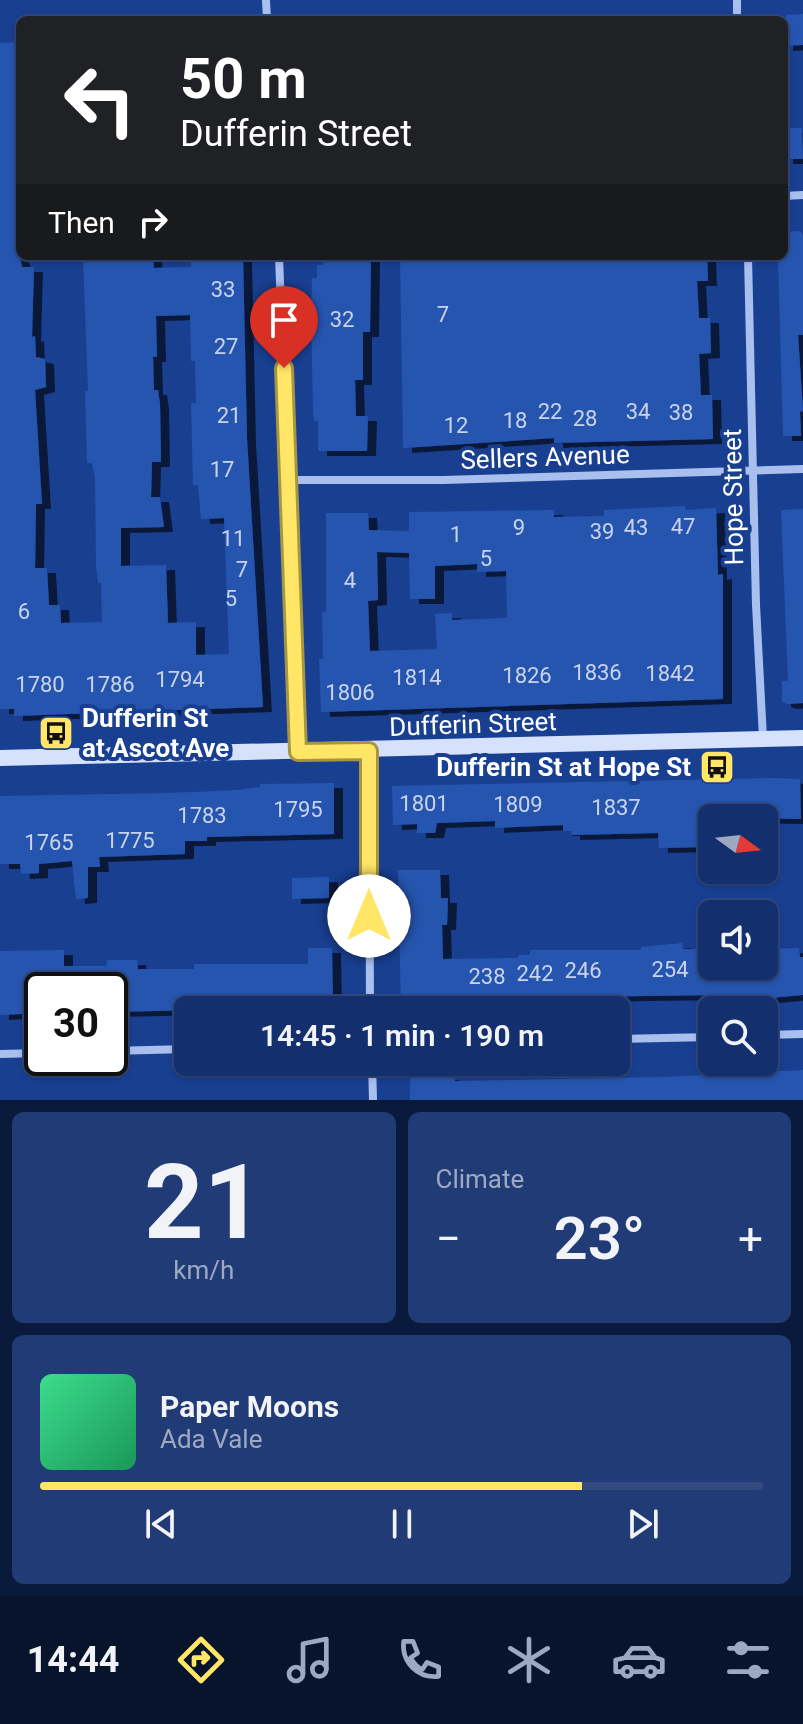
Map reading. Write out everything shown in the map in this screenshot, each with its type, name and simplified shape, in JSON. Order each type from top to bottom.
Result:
[{"type":"main road","name":"Dufferin Street","points":[[0,758],[803,738]]},
{"type":"street","points":[[279,260],[298,752]]},
{"type":"street","name":"Hope Street","points":[[748,260],[763,738]]},
{"type":"street","name":"Sellers Avenue","points":[[289,480],[443,480],[803,469]]},
{"type":"street","points":[[369,751],[370,996]]},
{"type":"street","points":[[778,1035],[803,1034]]},
{"type":"street","points":[[630,1039],[698,1037]]},
{"type":"street","points":[[128,1051],[174,1049]]},
{"type":"street","points":[[0,1054],[24,1053]]},
{"type":"street","points":[[372,1076],[373,1100]]},
{"type":"building","points":[[803,14],[803,45],[788,46],[786,15]]},
{"type":"building","points":[[16,42],[16,260],[21,260],[22,267],[34,267],[32,337],[35,336],[36,357],[45,359],[46,387],[35,390],[42,504],[36,504],[35,568],[47,568],[49,605],[60,605],[61,623],[102,622],[101,583],[98,583],[96,565],[95,479],[92,463],[87,463],[83,260],[153,260],[154,268],[191,267],[191,260],[243,260],[247,439],[263,707],[14,716],[14,709],[0,709],[0,43]],"holes":[[[190,315],[191,361],[195,361],[196,403],[191,403],[193,485],[198,485],[201,519],[224,518],[229,654],[196,655],[196,622],[168,623],[166,565],[121,566],[121,528],[164,527],[160,497],[151,497],[152,462],[161,462],[160,404],[158,390],[154,390],[156,316]]]},
{"type":"building","points":[[788,128],[802,128],[803,159],[788,159]]},
{"type":"building","points":[[800,231],[803,235],[803,335],[798,335],[803,411],[800,412],[801,436],[783,436],[778,260],[788,260],[788,232]]},
{"type":"building","points":[[323,260],[371,260],[370,332],[363,332],[363,380],[355,380],[356,416],[368,416],[367,451],[318,451],[318,421],[314,421],[313,409],[311,313],[312,278],[317,278],[317,265],[323,265]]},
{"type":"building","points":[[400,260],[707,260],[708,281],[697,281],[699,318],[710,318],[711,353],[699,354],[701,395],[712,395],[713,439],[554,443],[554,438],[403,448]]},
{"type":"building","points":[[685,506],[685,510],[716,508],[718,575],[723,574],[723,699],[321,712],[319,659],[323,659],[322,612],[326,612],[326,513],[368,513],[369,530],[409,531],[409,512],[554,510],[554,517],[604,516],[604,510]],"holes":[[[377,552],[409,553],[410,599],[435,599],[435,566],[477,564],[477,572],[506,571],[507,618],[452,620],[452,613],[435,614],[437,649],[370,651],[368,601],[378,600]]]},
{"type":"building","points":[[803,509],[803,703],[788,704],[782,702],[782,681],[788,681],[781,510]]},
{"type":"building","points":[[800,779],[801,819],[778,819],[778,804],[698,804],[698,847],[659,848],[658,833],[571,835],[571,831],[563,831],[563,825],[495,828],[495,821],[437,823],[435,833],[417,833],[417,824],[393,825],[392,786]]},
{"type":"building","points":[[334,783],[334,834],[207,837],[207,841],[185,841],[185,854],[99,857],[100,867],[88,867],[88,898],[76,899],[72,861],[39,864],[39,873],[21,874],[20,864],[0,864],[0,796],[170,793],[237,790],[260,787],[260,784]]},
{"type":"building","points":[[398,870],[440,870],[441,898],[448,898],[447,925],[442,925],[443,959],[518,958],[518,955],[530,955],[530,950],[641,950],[641,947],[682,943],[683,949],[698,949],[698,980],[778,980],[778,949],[799,948],[800,957],[803,957],[803,995],[401,996]]},
{"type":"building","points":[[329,877],[329,898],[292,899],[292,878]]},
{"type":"building","points":[[308,948],[332,948],[333,996],[174,996],[174,1011],[128,1012],[128,972],[24,972],[24,1014],[0,1015],[0,951],[64,950],[64,966],[106,966],[107,960],[137,960],[138,969],[194,969],[194,964],[308,964]]},
{"type":"building","points":[[803,1070],[803,1100],[410,1100],[410,1076],[452,1076],[455,1081],[778,1076],[778,1071]]},
{"type":"place","name":"Dufferin St at Ascot Ave","points":[[56,733]]},
{"type":"place","name":"Dufferin St at Hope St","points":[[717,767]]},
{"type":"route","points":[[284,368],[298,752],[369,751],[369,916]]}]
